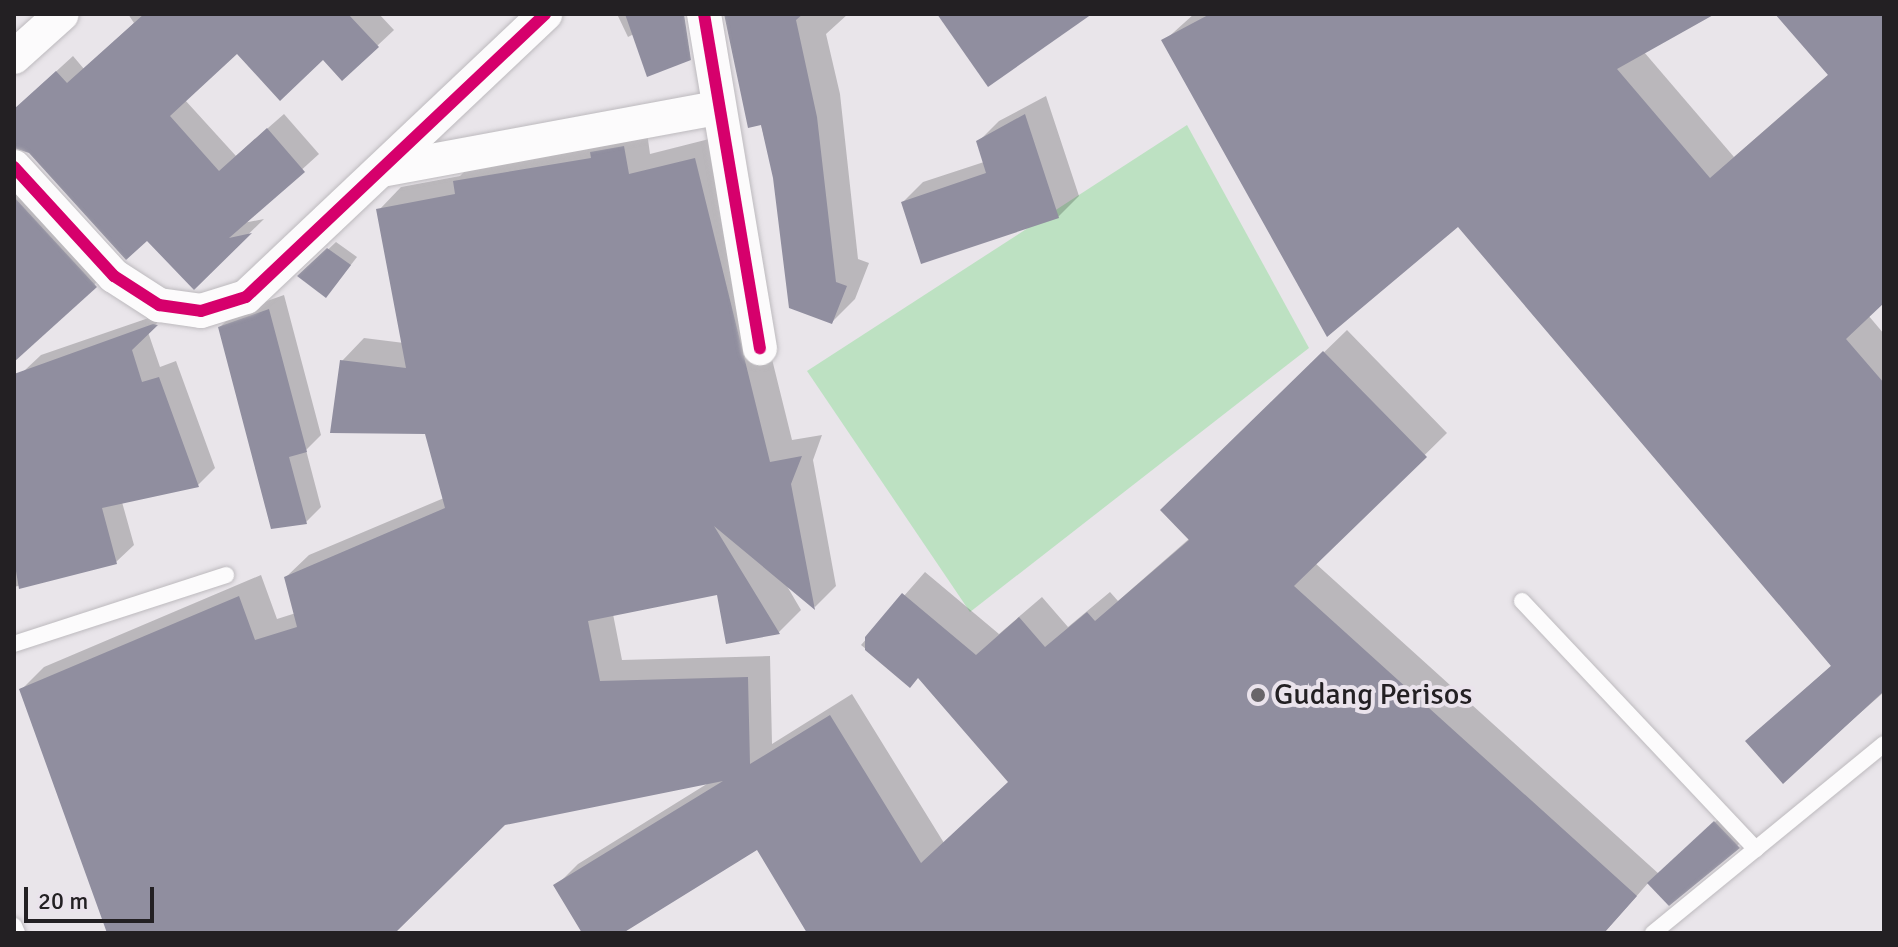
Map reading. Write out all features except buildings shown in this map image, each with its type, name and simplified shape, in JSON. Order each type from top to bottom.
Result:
[{"type":"street","points":[[14,57],[62,14]]},
{"type":"street","points":[[14,167],[114,276],[159,305],[201,311],[246,297],[545,14]]},
{"type":"street","points":[[704,14],[717,108],[760,348]]},
{"type":"street","points":[[382,170],[717,108]]},
{"type":"lane","points":[[14,644],[226,575]]},
{"type":"lane","points":[[1522,601],[1756,849]]},
{"type":"lane","points":[[1653,933],[1884,744]]},
{"type":"lane","points":[[14,927],[17,933]]},
{"type":"green space","points":[[1187,125],[1309,348],[970,612],[807,371]]},
{"type":"cycle path","points":[[14,167],[114,276],[159,305],[201,311],[246,297],[545,14]]},
{"type":"cycle path","points":[[704,14],[760,348]]},
{"type":"place","name":"Gudang Perisos","points":[[1258,695]]}]
